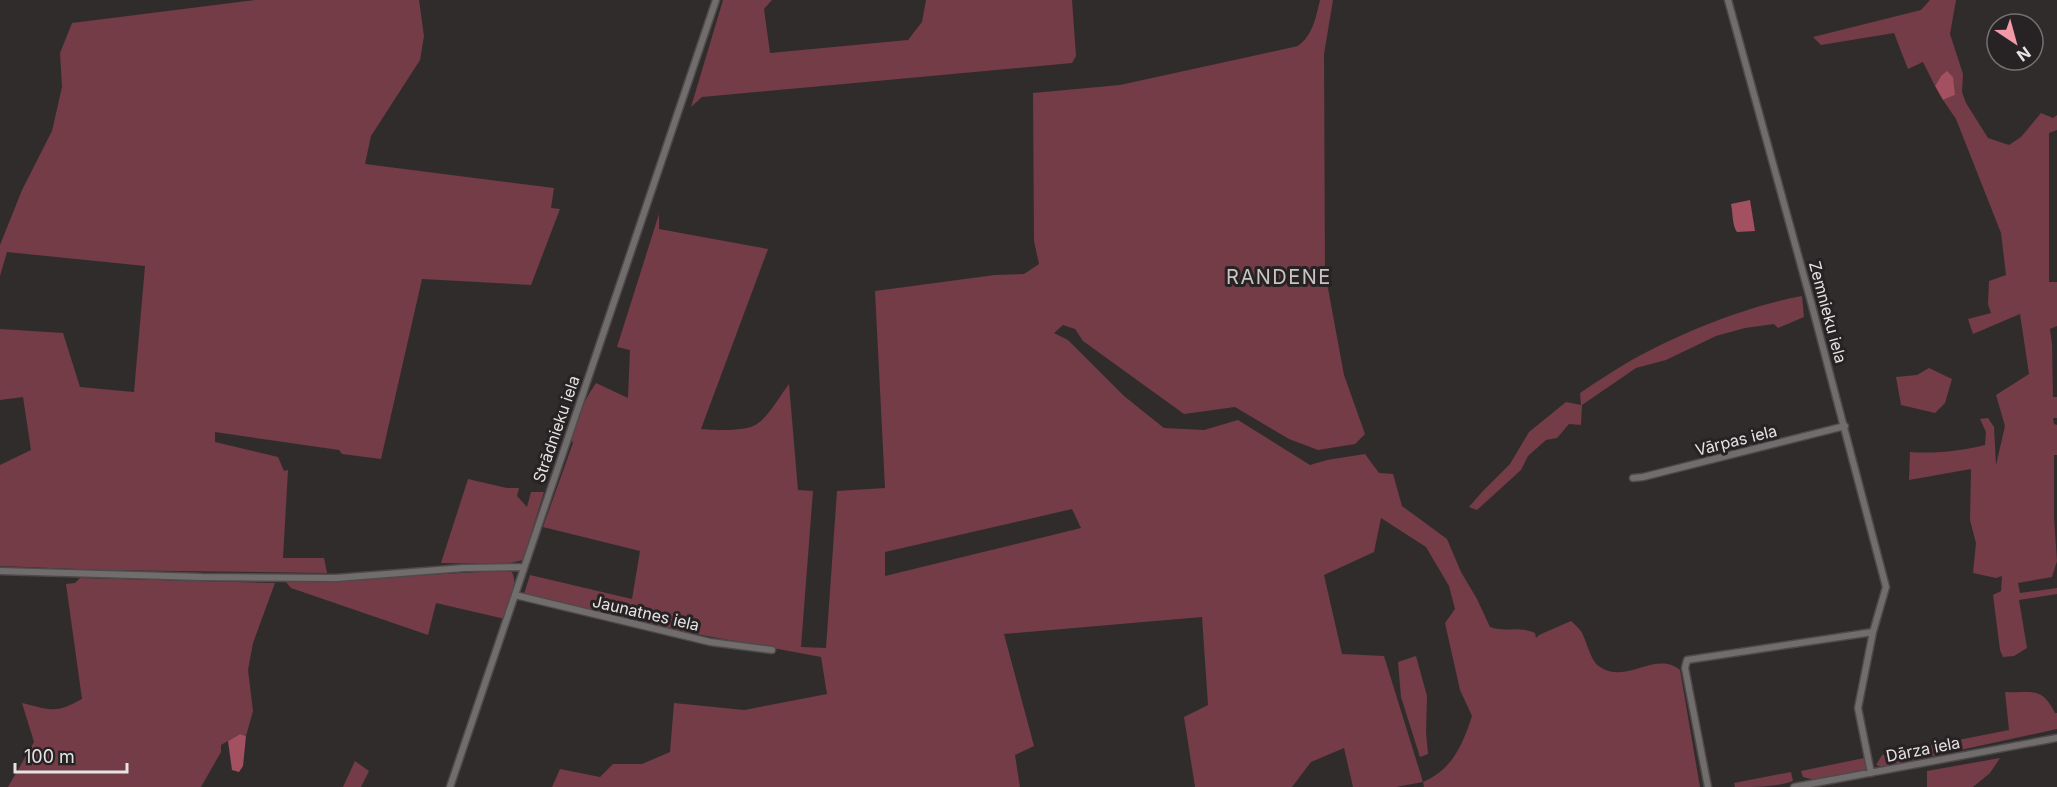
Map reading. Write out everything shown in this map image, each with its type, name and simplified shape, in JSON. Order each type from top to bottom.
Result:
[{"type":"street","name":"Strādnieku iela","points":[[450,787],[716,0]]},
{"type":"street","name":"Zemnieku iela","points":[[1728,0],[1845,426],[1886,588],[1873,633],[1858,708],[1871,773]]},
{"type":"street","name":"Vārpas iela","points":[[1634,478],[1845,426]]},
{"type":"street","points":[[0,571],[336,578],[464,568],[524,567]]},
{"type":"street","name":"Jaunatnes iela","points":[[515,595],[710,642],[772,651]]},
{"type":"street","points":[[1708,787],[1685,668],[1687,660],[1873,633]]},
{"type":"street","name":"Dārza iela","points":[[1794,787],[2057,738]]},
{"type":"shaded area","points":[[255,0],[419,0],[424,36],[420,60],[371,136],[365,164],[554,188],[551,208],[560,209],[531,285],[422,279],[381,459],[342,454],[339,450],[215,432],[215,442],[278,457],[284,471],[288,470],[283,558],[324,558],[327,573],[101,570],[0,566],[0,465],[31,450],[23,397],[0,400],[0,329],[63,333],[80,387],[134,392],[145,266],[7,252],[0,276],[0,245],[22,190],[52,131],[62,87],[60,53],[72,23]]},
{"type":"shaded area","points":[[723,0],[772,0],[764,9],[770,53],[908,40],[922,22],[926,0],[1072,0],[1076,56],[1072,63],[702,97],[691,107]]},
{"type":"shaded area","points":[[1320,0],[1333,0],[1324,54],[1325,272],[1344,375],[1365,434],[1355,444],[1318,450],[1289,439],[1235,407],[1184,414],[1083,341],[1075,329],[1063,325],[1054,333],[1068,340],[1124,396],[1164,428],[1204,430],[1238,420],[1310,465],[1365,454],[1379,473],[1393,474],[1402,506],[1447,539],[1461,572],[1490,627],[1529,631],[1535,633],[1536,638],[1571,621],[1581,631],[1591,656],[1600,667],[1621,672],[1661,664],[1671,665],[1680,670],[1700,787],[1424,787],[1423,782],[1396,787],[1353,787],[1344,748],[1311,762],[1292,787],[1195,787],[1184,717],[1208,705],[1202,617],[1004,634],[1034,746],[1015,755],[1020,787],[552,787],[560,769],[600,777],[613,764],[642,764],[670,752],[674,703],[744,710],[827,694],[821,657],[680,631],[524,594],[530,575],[632,599],[640,551],[543,527],[573,443],[571,439],[575,425],[596,383],[628,398],[630,350],[617,347],[659,214],[659,229],[768,249],[701,429],[722,430],[752,427],[770,411],[789,384],[798,490],[813,491],[801,647],[826,648],[837,491],[885,488],[875,291],[995,275],[1024,274],[1039,264],[1034,241],[1033,93],[1120,85],[1298,46],[1310,31]],"holes":[[[1072,509],[1081,528],[885,576],[885,552]],[[1381,518],[1426,547],[1449,586],[1455,609],[1445,623],[1460,690],[1472,716],[1455,755],[1442,771],[1423,782],[1384,656],[1342,654],[1324,575],[1374,552]]]},
{"type":"shaded area","points":[[1930,0],[1956,0],[1950,34],[1963,74],[1962,92],[1966,103],[1988,138],[2009,145],[2021,137],[2041,113],[2053,118],[2057,115],[2057,130],[2049,133],[2049,282],[2057,282],[2057,326],[2050,329],[2053,397],[2057,397],[2057,418],[2053,418],[2054,424],[2057,425],[2057,455],[2054,455],[2054,518],[2057,561],[2052,577],[2018,583],[2020,593],[2057,588],[2057,594],[2019,600],[2027,648],[2014,656],[2003,657],[2000,650],[1993,595],[2001,591],[2002,576],[1996,578],[1973,573],[1976,543],[1970,520],[1971,469],[1909,480],[1910,452],[1929,453],[1985,445],[1986,432],[1980,419],[1988,418],[1994,427],[1996,465],[2005,426],[1996,395],[2029,374],[2020,314],[1973,334],[1968,319],[1991,313],[1988,304],[1989,281],[2006,275],[2001,233],[1956,119],[1943,100],[1955,95],[1941,76],[1935,86],[1923,62],[1908,69],[1894,33],[1821,45],[1813,37],[1921,10]]},
{"type":"shaded area","points":[[1947,71],[1953,77],[1955,95],[1943,100],[1935,86]]},
{"type":"shaded area","points":[[1750,200],[1755,231],[1737,232],[1733,222],[1731,204]]},
{"type":"shaded area","points":[[1802,296],[1804,317],[1778,328],[1774,324],[1745,328],[1716,336],[1666,360],[1636,368],[1582,405],[1581,425],[1569,424],[1557,438],[1546,440],[1528,456],[1521,470],[1477,510],[1469,507],[1510,464],[1529,432],[1566,402],[1581,405],[1580,393],[1611,373],[1649,351],[1714,322],[1759,306]]},
{"type":"shaded area","points":[[1929,368],[1952,379],[1945,403],[1935,413],[1901,405],[1896,377],[1917,375]]},
{"type":"shaded area","points":[[468,479],[507,488],[519,488],[517,496],[527,507],[531,492],[544,492],[523,560],[506,564],[441,563]]},
{"type":"shaded area","points":[[512,572],[514,578],[514,590],[505,619],[436,603],[428,635],[291,588],[286,582]]},
{"type":"shaded area","points":[[80,578],[275,583],[253,643],[248,670],[253,711],[246,736],[240,734],[221,745],[221,752],[201,787],[8,787],[34,742],[22,703],[59,709],[82,699],[66,584],[75,583]]},
{"type":"shaded area","points":[[1416,656],[1427,696],[1428,754],[1420,757],[1401,697],[1398,662]]},
{"type":"shaded area","points":[[2005,692],[2029,692],[2045,698],[2057,713],[2057,729],[1882,767],[1876,765],[1882,755],[2009,730]]},
{"type":"shaded area","points":[[240,734],[246,736],[243,766],[239,772],[232,770],[228,741]]},
{"type":"shaded area","points":[[1864,758],[1867,770],[1835,778],[1810,779],[1803,777],[1801,771]]},
{"type":"shaded area","points":[[2000,758],[1990,773],[1973,787],[1927,787],[1927,771]]},
{"type":"shaded area","points":[[355,761],[369,771],[361,787],[343,787]]},
{"type":"shaded area","points":[[1791,772],[1793,781],[1780,784],[1735,787],[1734,783]]},
{"type":"district","name":"RANDENE","points":[[1279,277]]}]
